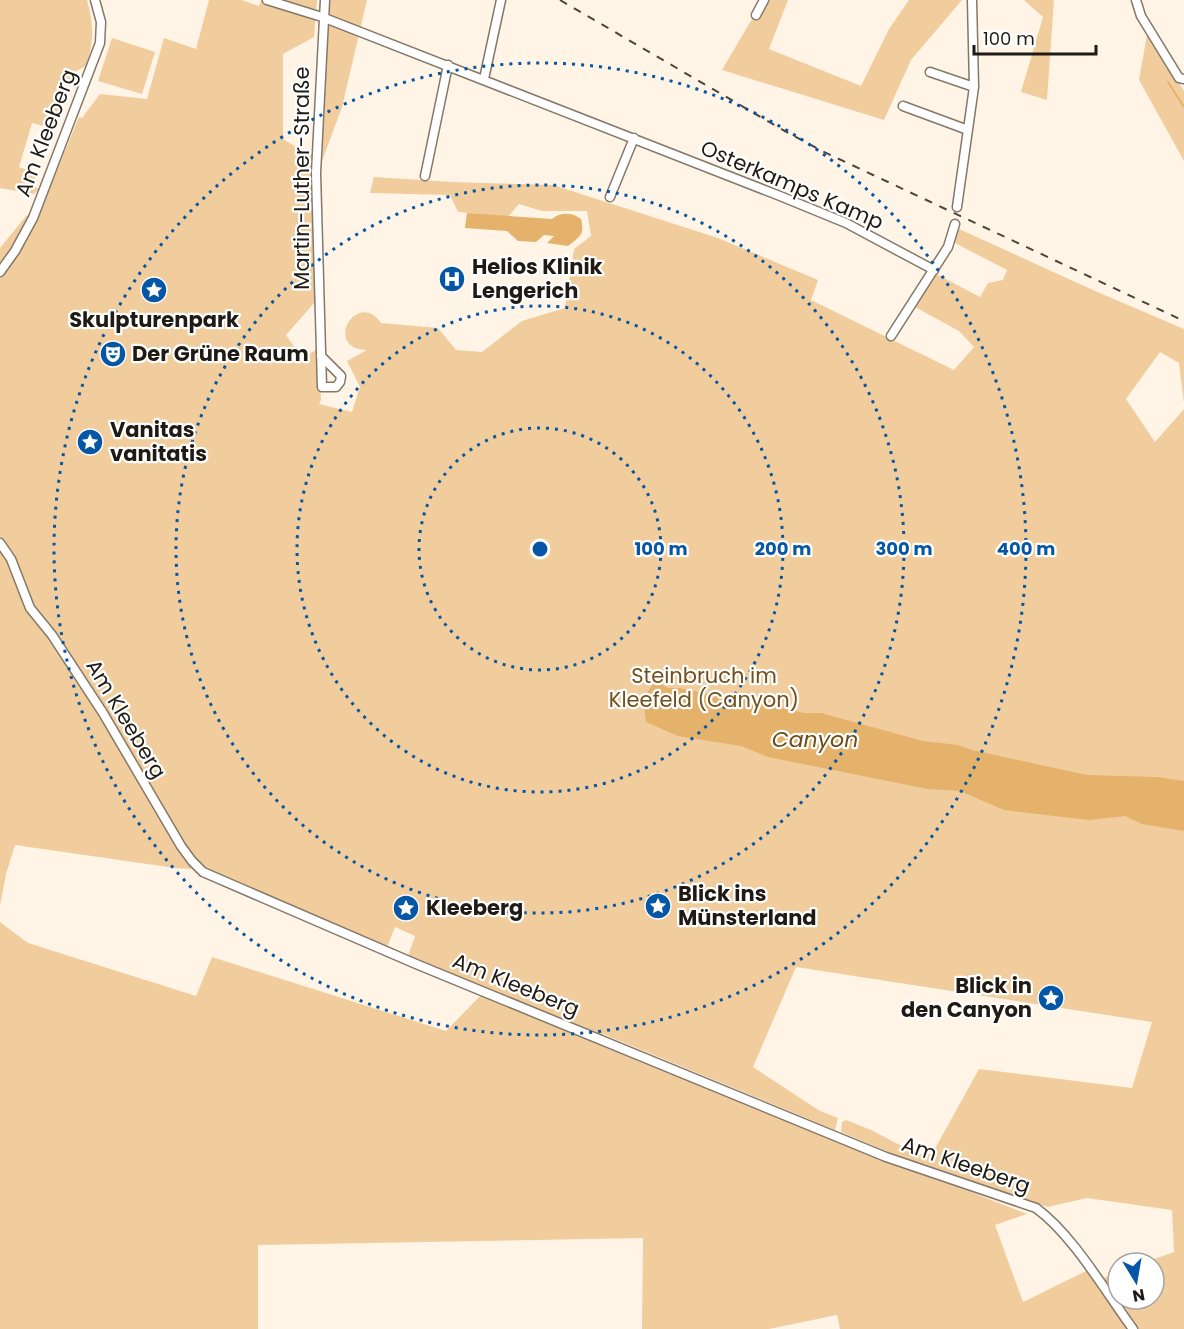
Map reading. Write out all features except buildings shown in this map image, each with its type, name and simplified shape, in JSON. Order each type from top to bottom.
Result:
[{"type":"street","name":"Am Kleeberg","points":[[0,272],[15,251],[33,218],[100,43],[101,22],[95,0]]},
{"type":"street","name":"Osterkamps Kamp","points":[[267,0],[322,17],[448,65],[846,223],[934,270]]},
{"type":"street","name":"Martin-Luther-Straße","points":[[321,356],[316,172],[322,17],[325,0]]},
{"type":"street","points":[[484,79],[501,0]]},
{"type":"street","points":[[756,15],[764,0]]},
{"type":"street","points":[[957,207],[974,87],[972,0]]},
{"type":"street","points":[[1136,0],[1141,16],[1179,78],[1184,79]]},
{"type":"street","points":[[425,176],[448,65]]},
{"type":"street","points":[[930,72],[974,87]]},
{"type":"street","points":[[903,106],[968,130]]},
{"type":"street","points":[[610,197],[634,138]]},
{"type":"street","points":[[891,336],[948,247],[955,224]]},
{"type":"street","name":"Am Kleeberg","points":[[0,543],[11,559],[30,608],[52,635],[103,713],[181,846],[203,872],[417,964],[886,1157],[1036,1208],[1050,1218],[1064,1233],[1133,1329]]},
{"type":"green space","points":[[0,0],[87,0],[91,17],[92,41],[86,66],[76,71],[69,88],[69,77],[55,129],[32,123],[19,167],[36,173],[33,186],[39,189],[34,194],[0,188]]},
{"type":"green space","name":"Steinbruch im Kleefeld (Canyon)","points":[[209,0],[241,0],[259,6],[261,0],[317,0],[314,37],[283,54],[283,139],[303,151],[312,151],[315,302],[286,335],[302,358],[319,348],[321,400],[319,404],[352,412],[360,387],[347,361],[367,350],[354,347],[347,340],[345,332],[354,316],[362,312],[372,314],[381,323],[438,328],[456,350],[482,352],[522,321],[565,308],[574,249],[591,236],[587,211],[542,211],[519,204],[508,217],[458,212],[450,195],[370,193],[374,177],[553,185],[718,238],[818,280],[811,300],[954,370],[974,347],[959,331],[915,307],[936,274],[980,297],[988,283],[1003,280],[1007,270],[955,243],[959,229],[1184,329],[1184,403],[1179,363],[1160,352],[1126,399],[1155,442],[1184,409],[1184,1329],[1138,1329],[1125,1311],[1166,1311],[1166,1255],[1174,1252],[1172,1210],[1087,1198],[1048,1207],[924,1167],[841,1132],[842,1122],[846,1120],[917,1154],[932,1154],[979,1069],[1132,1088],[1152,1022],[796,967],[753,1067],[820,1111],[838,1118],[835,1130],[603,1034],[602,1037],[408,956],[415,936],[395,927],[387,947],[208,872],[203,864],[192,866],[191,869],[175,868],[15,845],[0,905],[0,248],[27,215],[37,219],[79,117],[82,118],[100,94],[147,99],[164,38],[196,49]]},
{"type":"green space","points":[[329,0],[367,0],[342,107],[322,161],[326,14]]},
{"type":"green space","points":[[763,0],[788,0],[769,49],[861,86],[889,29],[909,0],[962,0],[911,60],[884,120],[722,70]]},
{"type":"green space","points":[[1024,0],[1054,0],[1047,100],[1021,92],[1043,17]]},
{"type":"green space","points":[[1147,35],[1184,91],[1184,161],[1139,80]]},
{"type":"green space","points":[[112,38],[155,52],[142,94],[98,81]]},
{"type":"green space","points":[[0,922],[28,943],[196,996],[212,957],[446,1031],[481,995],[645,1064],[1027,1214],[995,1225],[1023,1302],[1086,1271],[1106,1299],[1106,1311],[1114,1311],[1127,1329],[840,1329],[837,1315],[769,1329],[642,1329],[643,1238],[258,1245],[258,1329],[0,1329]]},
{"type":"water","points":[[467,213],[552,219],[562,214],[570,214],[581,219],[582,232],[568,246],[547,243],[554,236],[544,235],[536,242],[518,241],[507,231],[465,228]]},
{"type":"water","name":"Canyon","points":[[658,676],[661,684],[668,688],[749,700],[804,713],[821,713],[923,741],[958,745],[1087,775],[1156,777],[1184,781],[1184,831],[1142,824],[1125,816],[1089,820],[1004,810],[960,791],[928,789],[768,757],[741,746],[678,736],[646,722],[643,699]]},
{"type":"waterway","points":[[1168,82],[1184,107]]},
{"type":"railway","points":[[560,0],[822,151],[1184,321]]},
{"type":"place","name":"Helios Klinik Lengerich","points":[[452,279]]},
{"type":"place","name":"Skulpturenpark","points":[[154,290]]},
{"type":"place","name":"Der Grüne Raum","points":[[113,354]]},
{"type":"place","name":"Vanitas vanitatis","points":[[90,442]]},
{"type":"place","name":"Blick ins Münsterland","points":[[658,906]]},
{"type":"place","name":"Kleeberg","points":[[406,908]]},
{"type":"place","name":"Blick in den Canyon","points":[[1051,998]]}]
